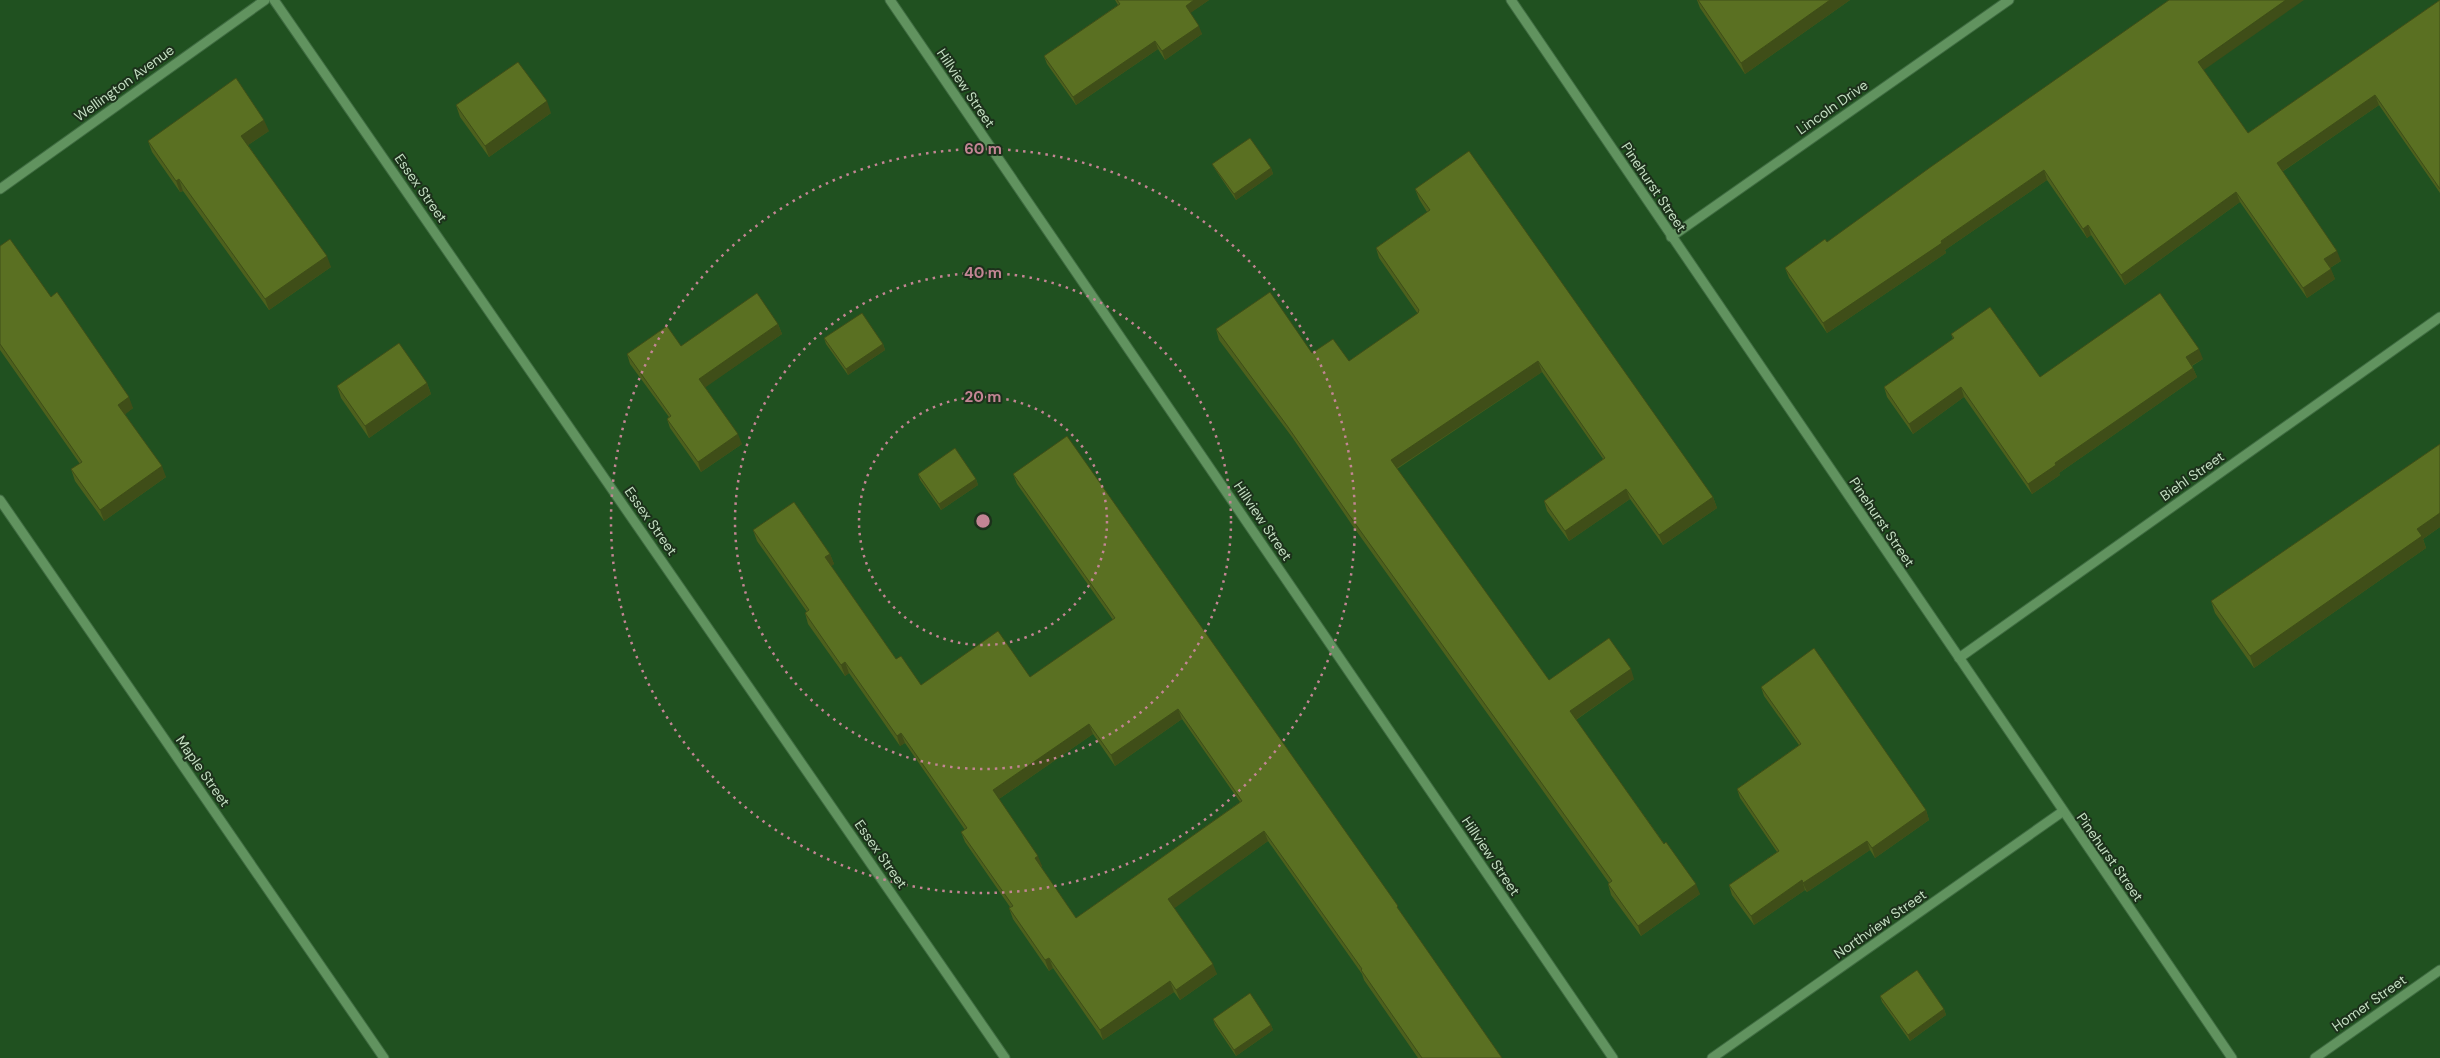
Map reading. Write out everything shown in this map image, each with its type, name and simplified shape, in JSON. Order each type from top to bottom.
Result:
[{"type":"street","name":"Wellington Avenue","points":[[0,188],[265,0]]},
{"type":"street","name":"Essex Street","points":[[274,0],[1005,1058]]},
{"type":"street","name":"Hillview Street","points":[[890,0],[1612,1058]]},
{"type":"street","name":"Pinehurst Street","points":[[1511,0],[2062,812],[2232,1058]]},
{"type":"street","name":"Lincoln Drive","points":[[1671,236],[2009,0]]},
{"type":"street","name":"Biehl Street","points":[[1959,658],[2440,317]]},
{"type":"street","name":"Maple Street","points":[[0,500],[384,1058]]},
{"type":"street","name":"Northview Street","points":[[1712,1058],[2062,812]]},
{"type":"street","name":"Homer Street","points":[[2315,1058],[2440,970]]},
{"type":"building","points":[[1117,0],[1194,0],[1186,6],[1199,26],[1162,51],[1155,41],[1073,97],[1044,56],[1120,4]]},
{"type":"building","points":[[1698,0],[1830,0],[1741,63]]},
{"type":"building","points":[[2169,0],[2286,0],[2198,62],[2248,133],[2440,0],[2440,189],[2375,95],[2277,163],[2337,251],[2324,259],[2331,269],[2303,288],[2236,192],[2121,275],[2088,225],[2083,229],[2044,170],[1941,241],[1942,243],[1823,323],[1785,268],[1825,239],[1827,242]]},
{"type":"building","points":[[518,62],[547,101],[485,146],[456,105]]},
{"type":"building","points":[[236,78],[264,120],[241,136],[327,256],[265,299],[179,179],[176,181],[148,141]]},
{"type":"building","points":[[1250,138],[1271,168],[1234,194],[1212,164]]},
{"type":"building","points":[[1469,151],[1713,497],[1659,535],[1626,489],[1565,531],[1544,501],[1605,458],[1538,361],[1391,460],[1549,680],[1609,638],[1631,669],[1570,711],[1664,844],[1666,842],[1696,884],[1638,926],[1608,884],[1612,881],[1216,329],[1270,292],[1312,353],[1333,339],[1349,361],[1418,313],[1419,310],[1376,248],[1430,210],[1415,189]]},
{"type":"building","points":[[10,239],[51,297],[57,292],[129,397],[118,405],[162,466],[100,510],[71,469],[82,462],[0,344],[0,246]]},
{"type":"building","points":[[757,293],[778,324],[699,379],[738,434],[698,462],[667,419],[671,416],[627,354],[667,326],[681,346]]},
{"type":"building","points":[[2160,293],[2199,349],[2186,357],[2193,368],[2055,463],[2056,465],[2028,484],[1961,387],[1909,424],[1884,387],[1954,338],[1951,334],[1990,307],[2040,377]]},
{"type":"building","points":[[862,313],[883,344],[846,369],[824,338]]},
{"type":"building","points":[[399,343],[427,383],[365,426],[337,386]]},
{"type":"building","points":[[1067,436],[1398,906],[1502,1058],[1422,1058],[1362,969],[1264,831],[1168,899],[1213,964],[1176,990],[1170,981],[1100,1030],[1049,958],[1045,960],[1009,908],[1013,906],[961,832],[967,828],[901,733],[897,736],[845,662],[841,665],[805,613],[809,610],[753,530],[794,502],[830,554],[825,557],[896,659],[901,656],[921,685],[998,631],[1030,677],[1115,618],[1013,474]],"holes":[[[1178,709],[1242,801],[1076,918],[1035,858],[1038,856],[993,790],[1089,724],[1111,755]]]},
{"type":"building","points":[[2440,444],[2440,513],[2417,529],[2422,536],[2250,656],[2211,601]]},
{"type":"building","points":[[955,448],[976,479],[939,504],[918,474]]},
{"type":"building","points":[[1814,648],[1926,810],[1872,848],[1867,841],[1803,883],[1802,880],[1751,916],[1729,885],[1779,851],[1737,789],[1801,744],[1761,687]]},
{"type":"building","points":[[1917,970],[1944,1009],[1908,1035],[1880,996]]},
{"type":"building","points":[[1250,993],[1271,1025],[1234,1050],[1213,1019]]}]
